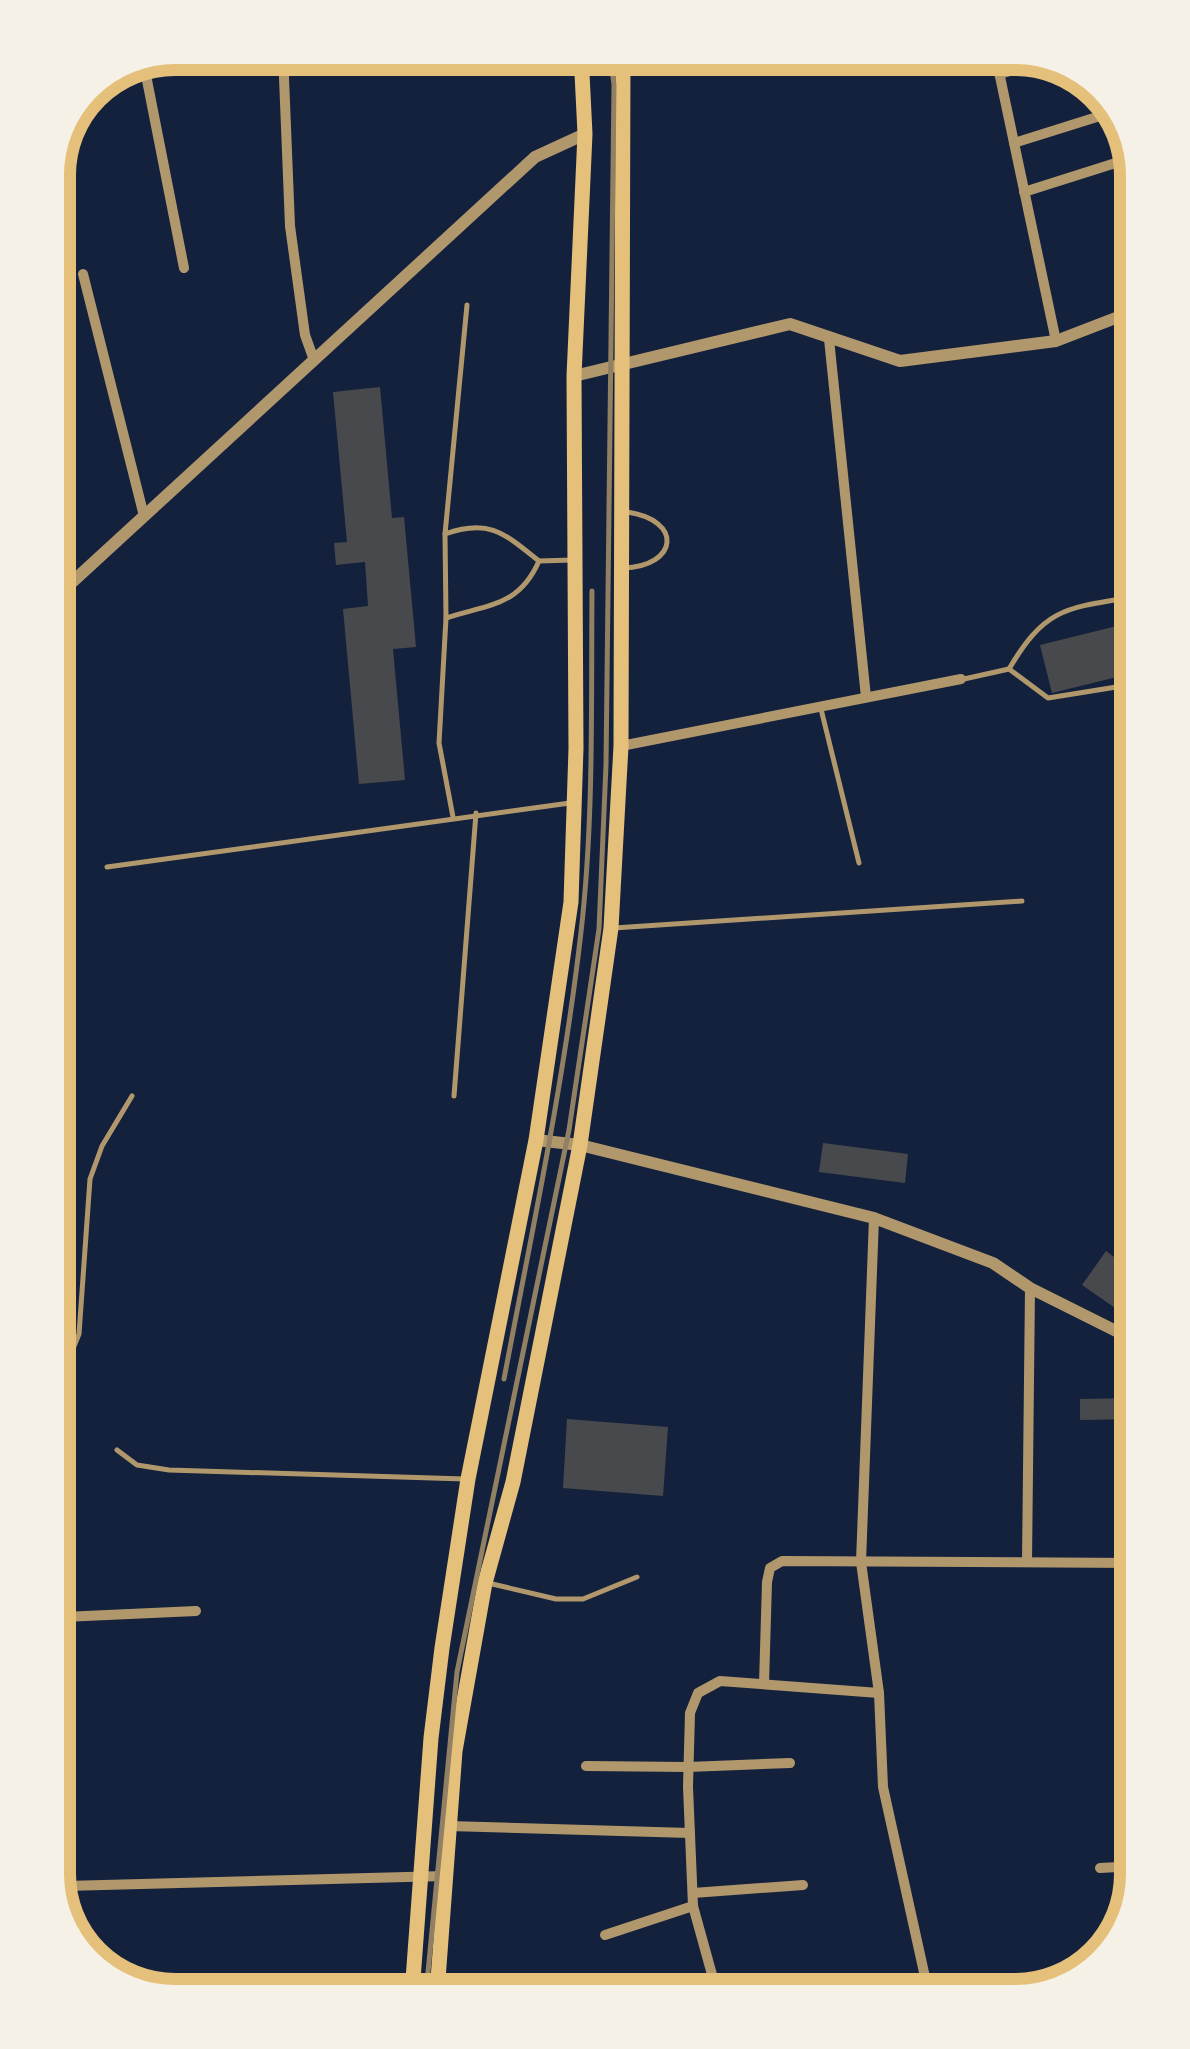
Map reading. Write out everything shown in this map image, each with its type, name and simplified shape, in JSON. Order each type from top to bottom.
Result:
[{"type":"main road","points":[[413,1979],[442,1648],[468,1478],[536,1140],[571,902],[575,802],[574,376],[584,134],[582,70]]},
{"type":"main road","points":[[438,1979],[455,1751],[485,1582],[513,1482],[580,1145],[611,928],[622,746],[623,70]]},
{"type":"street","points":[[284,70],[290,226],[305,336],[314,360]]},
{"type":"street","points":[[998,70],[1056,341]]},
{"type":"street","points":[[999,74],[1012,70]]},
{"type":"street","points":[[146,75],[184,268]]},
{"type":"street","points":[[1014,142],[1101,116]]},
{"type":"street","points":[[70,584],[535,157],[584,134]]},
{"type":"street","points":[[1024,192],[1119,162]]},
{"type":"street","points":[[82,274],[144,516]]},
{"type":"street","points":[[574,376],[790,324],[900,361],[1056,341],[1120,316]]},
{"type":"street","points":[[829,339],[866,697]]},
{"type":"street","points":[[622,746],[961,679]]},
{"type":"street","points":[[536,1140],[580,1145],[874,1218],[993,1262],[1030,1288],[1120,1333]]},
{"type":"street","points":[[874,1218],[861,1562],[879,1693],[883,1786],[925,1979]]},
{"type":"street","points":[[1027,1562],[1030,1288]]},
{"type":"street","points":[[764,1684],[767,1582],[770,1568],[782,1562],[1120,1563]]},
{"type":"street","points":[[70,1617],[196,1611]]},
{"type":"street","points":[[713,1979],[693,1894],[688,1768],[690,1712],[698,1694],[720,1681],[879,1693]]},
{"type":"street","points":[[586,1766],[688,1768],[790,1763]]},
{"type":"street","points":[[449,1826],[690,1833]]},
{"type":"street","points":[[1100,1868],[1120,1867]]},
{"type":"street","points":[[71,1886],[445,1876]]},
{"type":"street","points":[[693,1894],[803,1885]]},
{"type":"street","points":[[605,1936],[694,1906]]},
{"type":"lane","points":[[453,817],[439,743],[446,618],[445,534],[467,305]]},
{"type":"lane","points":[[623,568],[654,563],[662,556],[666,543],[663,526],[656,519],[624,511]]},
{"type":"lane","points":[[445,534],[482,525],[504,534],[539,561],[576,559]]},
{"type":"lane","points":[[446,618],[519,594],[539,561]]},
{"type":"lane","points":[[961,679],[1008,669],[1039,625],[1052,615],[1120,600]]},
{"type":"lane","points":[[1008,669],[1048,698],[1120,686]]},
{"type":"lane","points":[[820,706],[859,863]]},
{"type":"lane","points":[[107,868],[575,802]]},
{"type":"lane","points":[[454,1096],[476,814]]},
{"type":"lane","points":[[611,928],[1022,901]]},
{"type":"lane","points":[[70,1356],[79,1334],[90,1179],[102,1146],[132,1096]]},
{"type":"lane","points":[[117,1450],[136,1465],[169,1470],[468,1478]]},
{"type":"lane","points":[[485,1582],[556,1599],[583,1599],[637,1577]]},
{"type":"building","points":[[380,387],[392,518],[404,517],[416,647],[393,649],[405,780],[359,784],[343,609],[368,606],[365,562],[336,565],[334,543],[347,542],[333,392]]},
{"type":"building","points":[[1120,625],[1120,676],[1052,693],[1040,645]]},
{"type":"building","points":[[823,1143],[908,1154],[905,1183],[819,1172]]},
{"type":"building","points":[[1106,1251],[1120,1261],[1120,1311],[1082,1285]]},
{"type":"building","points":[[1120,1398],[1120,1419],[1080,1420],[1080,1399]]},
{"type":"building","points":[[567,1419],[668,1427],[663,1496],[563,1488]]},
{"type":"railway","points":[[427,1979],[457,1672],[569,1130],[599,929],[606,765],[612,70]]},
{"type":"railway","points":[[504,1379],[557,1100],[581,932],[590,804],[592,591]]}]
